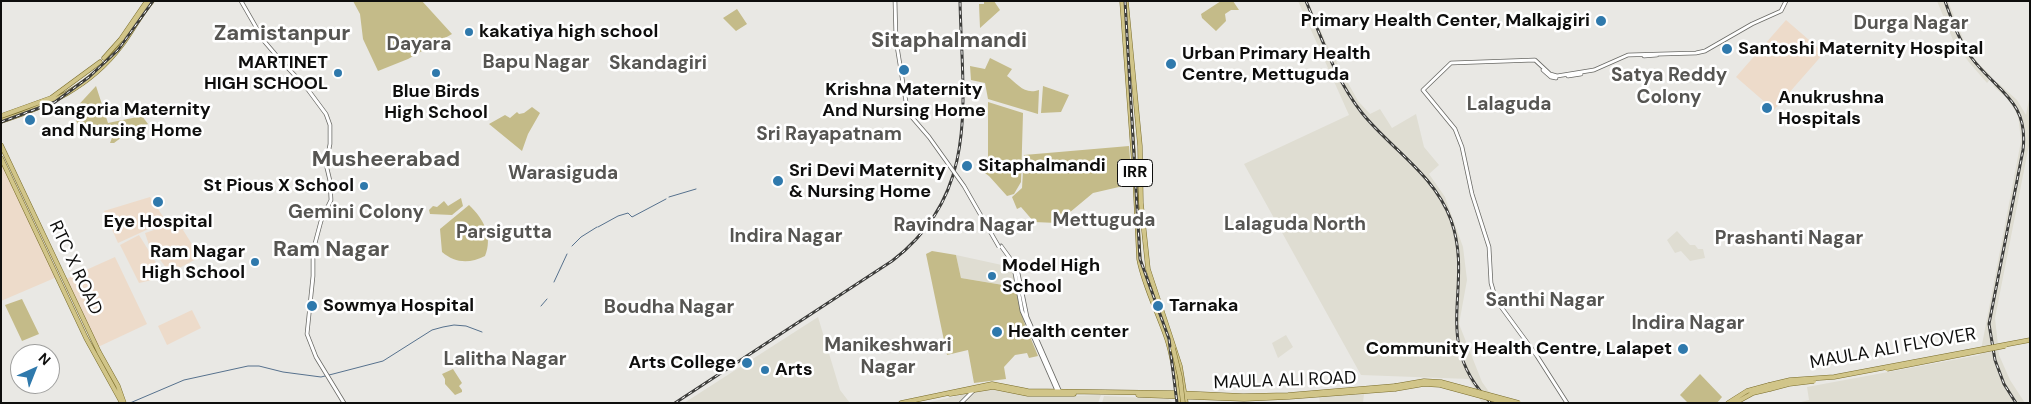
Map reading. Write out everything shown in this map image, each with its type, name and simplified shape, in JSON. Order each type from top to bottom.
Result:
[{"type":"main road","points":[[1,121],[46,106],[62,98],[113,52],[147,1]]},
{"type":"main road","points":[[139,14],[152,1]]},
{"type":"main road","points":[[241,1],[264,41],[306,88],[326,114],[330,125],[330,144],[326,164],[330,181],[330,200],[312,252],[308,334],[316,356],[344,403]]},
{"type":"main road","points":[[896,1],[896,40],[904,96],[910,115],[929,137],[965,186],[1015,269],[1022,311],[1059,393]]},
{"type":"main road","name":"IRR","points":[[1122,1],[1139,259],[1142,272],[1170,339]]},
{"type":"main road","name":"IRR","points":[[1126,1],[1130,20],[1130,45],[1140,146],[1146,265],[1180,377],[1181,403]]},
{"type":"main road","points":[[1567,403],[1537,356],[1496,300],[1491,283],[1489,247],[1472,194],[1462,147],[1455,129],[1423,90],[1451,63],[1533,59],[1550,74],[1557,76],[1594,70],[1628,55],[1702,52],[1781,11],[1784,9],[1787,1]]},
{"type":"main road","points":[[1124,45],[1130,45]]},
{"type":"main road","points":[[104,58],[113,52]]},
{"type":"main road","points":[[1,116],[51,98],[100,65]]},
{"type":"main road","name":"RTC X ROAD","points":[[1,145],[123,403]]},
{"type":"main road","points":[[1,150],[104,367],[118,391]]},
{"type":"main road","name":"RTC X ROAD","points":[[1,157],[88,342],[123,403]]},
{"type":"main road","name":"RTC X ROAD","points":[[1,157],[87,336],[88,342]]},
{"type":"main road","points":[[1134,173],[1140,172]]},
{"type":"main road","points":[[1137,232],[1143,232]]},
{"type":"main road","points":[[1170,339],[1184,384],[1185,395],[1181,403],[1175,394],[1177,386],[1170,339]]},
{"type":"main road","name":"MAULA ALI FLYOVER","points":[[1742,396],[1790,380],[1834,377],[2030,341]]},
{"type":"main road","points":[[1393,388],[1424,381],[1441,382],[1519,403]]},
{"type":"main road","points":[[909,403],[996,384],[1028,391],[1059,393],[1185,395]]},
{"type":"main road","points":[[1184,384],[1194,394]]},
{"type":"main road","points":[[1393,388],[1424,384],[1440,385],[1506,403]]},
{"type":"main road","points":[[957,392],[962,402],[977,388]]},
{"type":"main road","points":[[901,403],[977,388]]},
{"type":"main road","name":"MAULA ALI ROAD","points":[[1185,395],[1244,399],[1393,388]]},
{"type":"main road","name":"MAULA ALI ROAD","points":[[1185,395],[1273,395],[1344,392]]},
{"type":"main road","points":[[1728,403],[1742,396]]},
{"type":"main road","points":[[1735,403],[1742,396]]},
{"type":"shaded area","points":[[353,1],[422,1],[452,34],[408,59],[378,71],[363,39],[360,14]]},
{"type":"shaded area","points":[[984,1],[994,1],[1000,10],[980,28],[979,4],[984,4]]},
{"type":"shaded area","points":[[1221,1],[1233,1],[1239,10],[1231,10],[1225,14],[1226,21],[1216,31],[1202,18],[1201,14]]},
{"type":"shaded area","points":[[1298,1],[1308,1],[1326,43],[1358,101],[1370,114],[1380,109],[1392,128],[1416,114],[1424,147],[1439,165],[1429,174],[1445,197],[1463,247],[1467,280],[1459,324],[1482,382],[1497,403],[1482,403],[1469,379],[1361,375],[1244,164],[1349,115]]},
{"type":"shaded area","points":[[1937,1],[1948,1],[1966,46],[1977,62],[1992,77],[1987,83],[1953,40]]},
{"type":"shaded area","points":[[737,9],[747,24],[736,31],[723,18]]},
{"type":"shaded area","points":[[1786,20],[1824,53],[1774,110],[1736,77]]},
{"type":"shaded area","points":[[990,58],[1012,69],[1007,76],[1021,88],[1029,91],[1039,90],[1038,114],[988,99],[985,83],[971,80],[970,66],[985,69]]},
{"type":"shaded area","points":[[1997,82],[2017,100],[2026,115],[2030,94],[2030,140],[1995,318],[1999,355],[2010,380],[2025,403],[1797,403],[1809,400],[1807,387],[1980,355],[2021,141],[2018,115],[2008,99],[1993,86]]},
{"type":"shaded area","points":[[96,86],[108,123],[142,116],[148,124],[126,134],[114,143],[110,143],[113,135],[91,133],[83,135],[72,112]]},
{"type":"shaded area","points":[[1043,86],[1069,95],[1061,112],[1041,113]]},
{"type":"shaded area","points":[[988,102],[1023,113],[1021,182],[1014,194],[1007,196],[982,171],[984,158],[988,157]]},
{"type":"shaded area","points":[[532,107],[540,113],[528,134],[522,151],[489,124],[505,115],[510,118],[517,112],[519,114],[524,113]]},
{"type":"shaded area","points":[[1129,146],[1132,184],[1093,193],[1057,223],[1034,222],[1021,207],[1017,209],[1012,197],[1022,188],[1024,155]]},
{"type":"shaded area","points":[[4,165],[57,277],[1,301],[1,166]]},
{"type":"shaded area","points":[[150,197],[166,221],[118,243],[104,211]]},
{"type":"shaded area","points":[[461,198],[463,206],[452,215],[430,214],[429,210],[433,206],[437,207],[444,201],[448,206]]},
{"type":"shaded area","points":[[469,205],[483,222],[488,242],[485,256],[462,261],[447,256],[442,252],[440,229]]},
{"type":"shaded area","points":[[178,222],[200,257],[170,273],[149,245],[145,233]]},
{"type":"shaded area","points":[[1677,231],[1690,245],[1703,249],[1705,258],[1690,261],[1681,251],[1675,253],[1667,240]]},
{"type":"shaded area","points":[[139,235],[165,277],[139,283],[120,245]]},
{"type":"shaded area","points":[[932,251],[956,255],[961,278],[1015,287],[1024,322],[1038,356],[1029,358],[1027,353],[1015,355],[1004,367],[1006,379],[974,383],[968,350],[947,355],[926,254]]},
{"type":"shaded area","points":[[956,255],[1011,267],[1014,273],[1015,287],[961,278]]},
{"type":"shaded area","points":[[115,257],[147,324],[98,347],[66,279]]},
{"type":"shaded area","points":[[22,299],[39,334],[22,341],[5,305]]},
{"type":"shaded area","points":[[192,310],[201,328],[167,345],[158,326]]},
{"type":"shaded area","points":[[818,317],[840,390],[850,403],[684,403]]},
{"type":"shaded area","points":[[1286,335],[1293,347],[1278,358],[1272,343]]},
{"type":"shaded area","points":[[453,369],[462,383],[459,386],[462,392],[455,395],[445,384],[442,374]]},
{"type":"shaded area","points":[[1700,374],[1722,397],[1717,403],[1688,403],[1680,395]]},
{"type":"shaded area","points":[[987,389],[1069,396],[1101,395],[1098,403],[926,403]]},
{"type":"shaded area","points":[[1364,394],[1363,403],[1320,403],[1319,396]]},
{"type":"shaded area","points":[[1104,396],[1168,399],[1174,403],[1102,403]]},
{"type":"waterway","points":[[669,197],[696,189]]},
{"type":"waterway","points":[[598,227],[618,216],[628,213],[632,217],[666,199]]},
{"type":"waterway","points":[[572,246],[581,237],[597,227]]},
{"type":"waterway","points":[[554,282],[567,254]]},
{"type":"waterway","points":[[541,306],[547,299]]},
{"type":"waterway","points":[[130,403],[184,380],[248,366],[259,366],[283,372],[321,377],[383,361],[432,330],[454,325],[466,326],[482,332]]},
{"type":"railway","points":[[1,122],[55,102],[89,77],[118,50],[153,1]]},
{"type":"railway","points":[[675,403],[892,261],[921,234],[940,206],[953,175],[960,143],[963,109],[960,1]]},
{"type":"railway","points":[[1125,1],[1140,259],[1169,339],[1177,403]]},
{"type":"railway","points":[[1306,1],[1330,59],[1353,100],[1373,126],[1423,175],[1434,189],[1451,220],[1457,245],[1459,269],[1457,336],[1462,358],[1472,380],[1491,403]]},
{"type":"railway","points":[[1945,1],[1956,30],[1967,51],[2016,108],[2024,133],[2023,150],[1989,324],[1995,360],[2004,384],[2016,403]]},
{"type":"place","name":"Primary Health Center, Malkajgiri","points":[[1601,21]]},
{"type":"place","name":"kakatiya high school","points":[[469,32]]},
{"type":"place","name":"Santoshi Maternity Hospital","points":[[1727,49]]},
{"type":"place","name":"Urban Primary Health Centre, Mettuguda","points":[[1171,64]]},
{"type":"place","name":"Krishna Maternity And Nursing Home","points":[[904,70]]},
{"type":"place","name":"MARTINET HIGH SCHOOL","points":[[338,73]]},
{"type":"place","name":"Blue Birds High School","points":[[436,73]]},
{"type":"place","name":"Anukrushna Hospitals","points":[[1767,108]]},
{"type":"place","name":"Dangoria Maternity and Nursing Home","points":[[30,120]]},
{"type":"place","name":"Sitaphalmandi","points":[[967,166]]},
{"type":"place","name":"Sri Devi Maternity & Nursing Home","points":[[778,181]]},
{"type":"place","name":"St Pious X School","points":[[364,186]]},
{"type":"place","name":"Eye Hospital","points":[[158,202]]},
{"type":"place","name":"Ram Nagar High School","points":[[255,262]]},
{"type":"place","name":"Model High School","points":[[992,276]]},
{"type":"place","name":"Sowmya Hospital","points":[[312,306]]},
{"type":"place","name":"Tarnaka","points":[[1158,306]]},
{"type":"place","name":"Health center","points":[[997,332]]},
{"type":"place","name":"Community Health Centre, Lalapet","points":[[1683,349]]},
{"type":"place","name":"Arts College","points":[[747,363]]},
{"type":"place","name":"Arts","points":[[765,370]]},
{"type":"district","name":"Durga Nagar","points":[[1911,24]]},
{"type":"district","name":"Zamistanpur","points":[[282,34]]},
{"type":"district","name":"Sitaphalmandi","points":[[949,41]]},
{"type":"district","name":"Dayara","points":[[419,45]]},
{"type":"district","name":"Bapu Nagar","points":[[536,63]]},
{"type":"district","name":"Skandagiri","points":[[658,64]]},
{"type":"district","name":"Satya Reddy Colony","points":[[1669,87]]},
{"type":"district","name":"Lalaguda","points":[[1509,105]]},
{"type":"district","name":"Sri Rayapatnam","points":[[829,135]]},
{"type":"district","name":"Musheerabad","points":[[386,160]]},
{"type":"district","name":"Warasiguda","points":[[563,174]]},
{"type":"district","name":"Gemini Colony","points":[[356,213]]},
{"type":"district","name":"Mettuguda","points":[[1104,221]]},
{"type":"district","name":"Lalaguda North","points":[[1295,225]]},
{"type":"district","name":"Ravindra Nagar","points":[[964,226]]},
{"type":"district","name":"Parsigutta","points":[[504,233]]},
{"type":"district","name":"Indira Nagar","points":[[786,237]]},
{"type":"district","name":"Prashanti Nagar","points":[[1789,239]]},
{"type":"district","name":"Ram Nagar","points":[[331,250]]},
{"type":"district","name":"Santhi Nagar","points":[[1545,301]]},
{"type":"district","name":"Boudha Nagar","points":[[669,308]]},
{"type":"district","name":"Indira Nagar","points":[[1688,324]]},
{"type":"district","name":"Manikeshwari Nagar","points":[[888,357]]},
{"type":"district","name":"Lalitha Nagar","points":[[505,360]]}]
